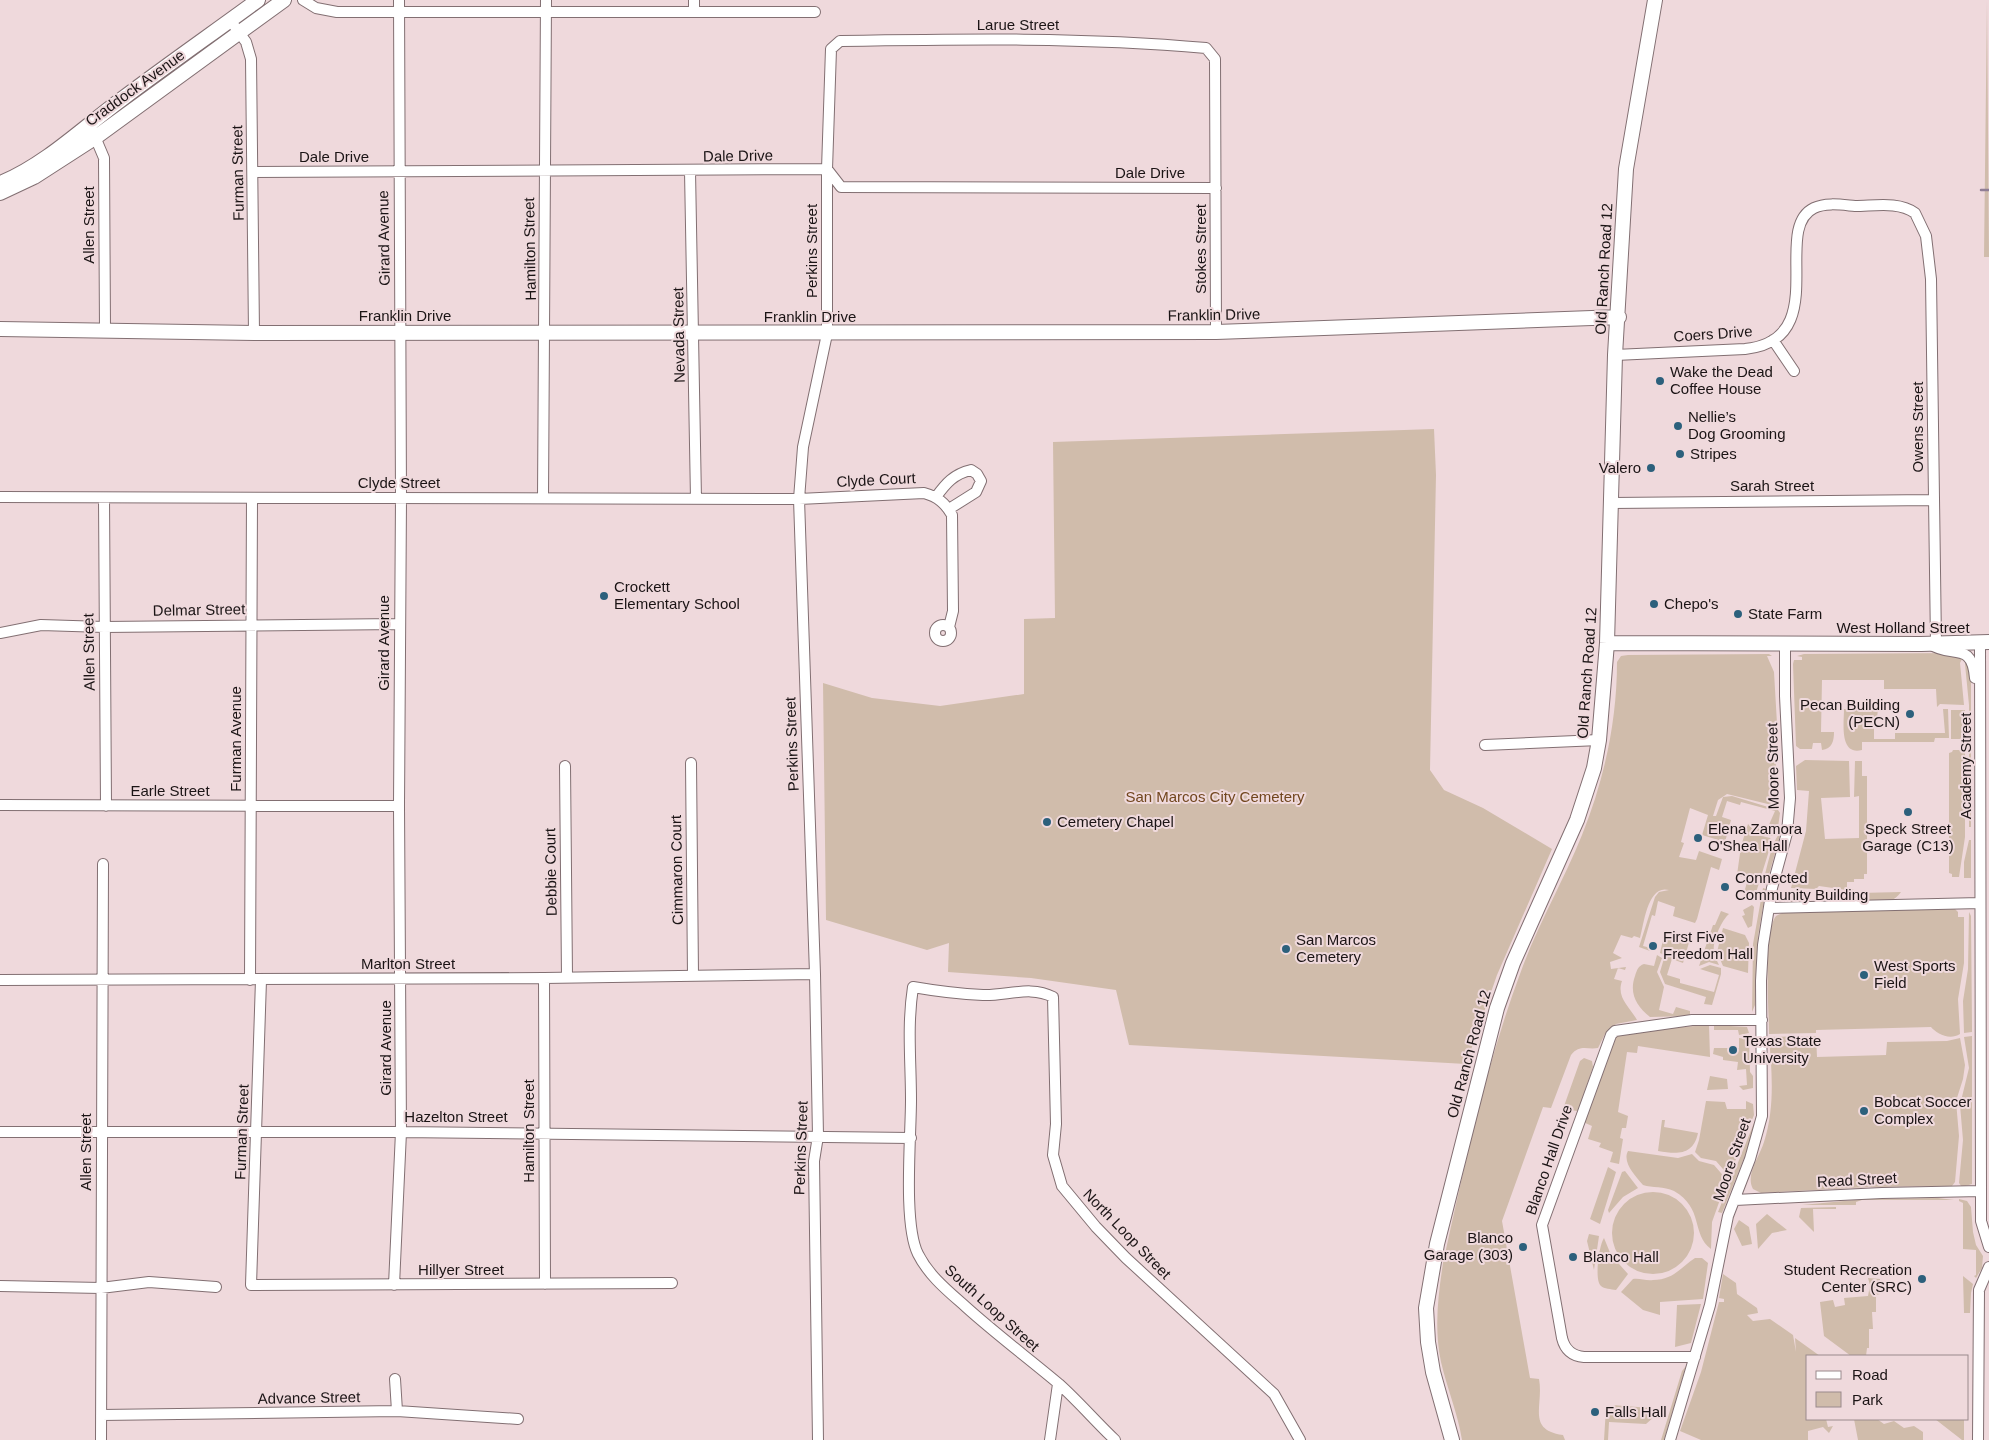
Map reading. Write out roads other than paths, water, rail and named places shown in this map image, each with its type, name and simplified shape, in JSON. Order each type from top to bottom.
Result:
[{"type":"street","name":"Craddock Avenue","points":[[0,183],[93,131],[120,100],[258,0]]},
{"type":"street","name":"Craddock Avenue","points":[[0,193],[34,177],[93,131],[284,0]]},
{"type":"street","points":[[303,0],[310,6],[336,12],[815,12]]},
{"type":"street","name":"Girard Avenue","points":[[394,1285],[402,1132],[399,806],[401,498],[398,172],[399,0]]},
{"type":"street","name":"Hamilton Street","points":[[543,498],[546,332],[544,172],[546,0]]},
{"type":"street","points":[[694,0],[694,11]]},
{"type":"street","name":"Old Ranch Road 12","points":[[1452,1440],[1433,1372],[1428,1342],[1426,1308],[1433,1262],[1497,1008],[1513,962],[1577,820],[1594,768],[1599,740],[1606,643],[1616,355],[1626,169],[1655,0]]},
{"type":"street","name":"Furman Street","points":[[230,20],[240,31],[251,60],[254,332]]},
{"type":"street","name":"Larue Street","points":[[831,49],[840,41],[1030,39],[1131,42],[1206,48]]},
{"type":"street","name":"Stokes Street","points":[[1206,48],[1215,59],[1216,332]]},
{"type":"street","name":"Perkins Street","points":[[818,1440],[814,1161],[818,1136],[816,974],[799,499],[803,448],[826,334],[827,169],[831,49]]},
{"type":"street","name":"Allen Street","points":[[93,131],[104,158],[105,329]]},
{"type":"street","name":"Dale Drive","points":[[253,172],[544,172],[827,169],[841,187],[1216,188]]},
{"type":"street","name":"Nevada Street","points":[[690,171],[696,499]]},
{"type":"street","name":"Coers Drive","points":[[1616,355],[1745,350],[1759,347],[1773,340],[1787,324],[1795,306],[1798,282],[1797,235],[1800,221],[1807,212],[1816,207],[1837,205],[1899,206],[1915,213]]},
{"type":"street","name":"Owens Street","points":[[1915,213],[1920,219],[1926,236],[1931,279],[1933,644]]},
{"type":"street","name":"Franklin Drive","points":[[0,329],[826,334],[1216,332],[1619,317]]},
{"type":"street","points":[[1773,340],[1794,370]]},
{"type":"street","points":[[936,497],[947,481],[960,472],[971,470],[977,474],[981,481],[976,492],[949,510],[952,515],[953,611],[949,627]]},
{"type":"street","name":"Clyde Court","points":[[799,499],[924,493],[936,497],[949,510]]},
{"type":"street","name":"Clyde Street","points":[[0,497],[799,499]]},
{"type":"street","name":"Allen Street","points":[[104,498],[106,806]]},
{"type":"street","name":"Furman Avenue","points":[[252,498],[251,806],[255,980]]},
{"type":"street","name":"Sarah Street","points":[[1611,503],[1933,500]]},
{"type":"street","name":"Delmar Street","points":[[0,632],[41,625],[104,627],[251,624],[399,624]]},
{"type":"street","name":"West Holland Street","points":[[1606,643],[1985,643]]},
{"type":"street","name":"Academy Street","points":[[1985,643],[1981,685],[1985,822],[1980,903],[1984,976],[1985,1131],[1981,1221],[1989,1247]]},
{"type":"street","name":"Moore Street","points":[[1670,1440],[1710,1305],[1728,1216],[1758,1137],[1762,1116],[1761,969],[1769,908],[1787,834],[1790,798],[1785,696],[1785,644]]},
{"type":"street","points":[[1933,644],[1942,651],[1958,651],[1966,654],[1973,664],[1975,678],[1981,685]]},
{"type":"street","points":[[1485,745],[1599,740]]},
{"type":"street","name":"Cimmaron Court","points":[[691,763],[693,976]]},
{"type":"street","name":"Debbie Court","points":[[565,766],[567,977]]},
{"type":"street","name":"Earle Street","points":[[0,805],[399,806]]},
{"type":"street","name":"Allen Street","points":[[100,1440],[103,864]]},
{"type":"street","points":[[1769,908],[1980,903]]},
{"type":"street","name":"Marlton Street","points":[[0,980],[544,978],[816,974]]},
{"type":"street","name":"Hamilton Street","points":[[544,978],[544,1284]]},
{"type":"street","name":"Furman Street","points":[[251,1285],[257,1132],[255,980]]},
{"type":"street","name":"North Loop Street","points":[[913,988],[987,995],[1014,991],[1031,992],[1053,997],[1056,1124],[1053,1155],[1062,1186],[1084,1214],[1126,1258],[1274,1394],[1300,1440]]},
{"type":"street","name":"South Loop Street","points":[[913,988],[909,1011],[908,1046],[911,1138],[910,1216],[918,1253],[934,1277],[945,1289],[1015,1350],[1058,1384],[1115,1440]]},
{"type":"street","name":"Blanco Hall Drive","points":[[1695,1357],[1584,1357],[1570,1353],[1562,1338],[1542,1225],[1590,1089],[1611,1035],[1615,1031],[1692,1020],[1762,1020]]},
{"type":"street","name":"Hazelton Street","points":[[0,1132],[402,1132],[911,1138]]},
{"type":"street","name":"Read Street","points":[[1735,1200],[1882,1193],[1981,1191]]},
{"type":"street","points":[[1978,1440],[1979,1290],[1989,1267]]},
{"type":"street","points":[[0,1286],[101,1288],[149,1282],[216,1287]]},
{"type":"street","name":"Hillyer Street","points":[[251,1285],[672,1283]]},
{"type":"street","points":[[396,1379],[397,1411]]},
{"type":"street","points":[[1050,1440],[1058,1384]]},
{"type":"street","name":"Advance Street","points":[[101,1415],[397,1411],[518,1419]]},
{"type":"waterway","points":[[1981,190],[1989,190]]},
{"type":"place","name":"Wake the Dead Coffee House","points":[[1660,381]]},
{"type":"place","name":"Nellie’s Dog Grooming","points":[[1678,426]]},
{"type":"place","name":"Stripes","points":[[1680,454]]},
{"type":"place","name":"Valero","points":[[1651,468]]},
{"type":"place","name":"Crockett Elementary School","points":[[604,596]]},
{"type":"place","name":"Chepo's","points":[[1654,604]]},
{"type":"place","name":"State Farm","points":[[1738,614]]},
{"type":"place","name":"Pecan Building (PECN)","points":[[1910,714]]},
{"type":"place","name":"Speck Street Garage (C13)","points":[[1908,812]]},
{"type":"place","name":"Cemetery Chapel","points":[[1047,822]]},
{"type":"place","name":"Elena Zamora O'Shea Hall","points":[[1698,838]]},
{"type":"place","name":"Connected Community Building","points":[[1725,887]]},
{"type":"place","name":"First Five Freedom Hall","points":[[1653,946]]},
{"type":"place","name":"San Marcos Cemetery","points":[[1286,949]]},
{"type":"place","name":"West Sports Field","points":[[1864,975]]},
{"type":"place","name":"Texas State University","points":[[1733,1050]]},
{"type":"place","name":"Bobcat Soccer Complex","points":[[1864,1111]]},
{"type":"place","name":"Blanco Garage (303)","points":[[1523,1247]]},
{"type":"place","name":"Blanco Hall","points":[[1573,1257]]},
{"type":"place","name":"Student Recreation Center (SRC)","points":[[1922,1279]]},
{"type":"place","name":"Falls Hall","points":[[1595,1412]]},
{"type":"park label","name":"San Marcos City Cemetery","points":[[1215,797]]}]
